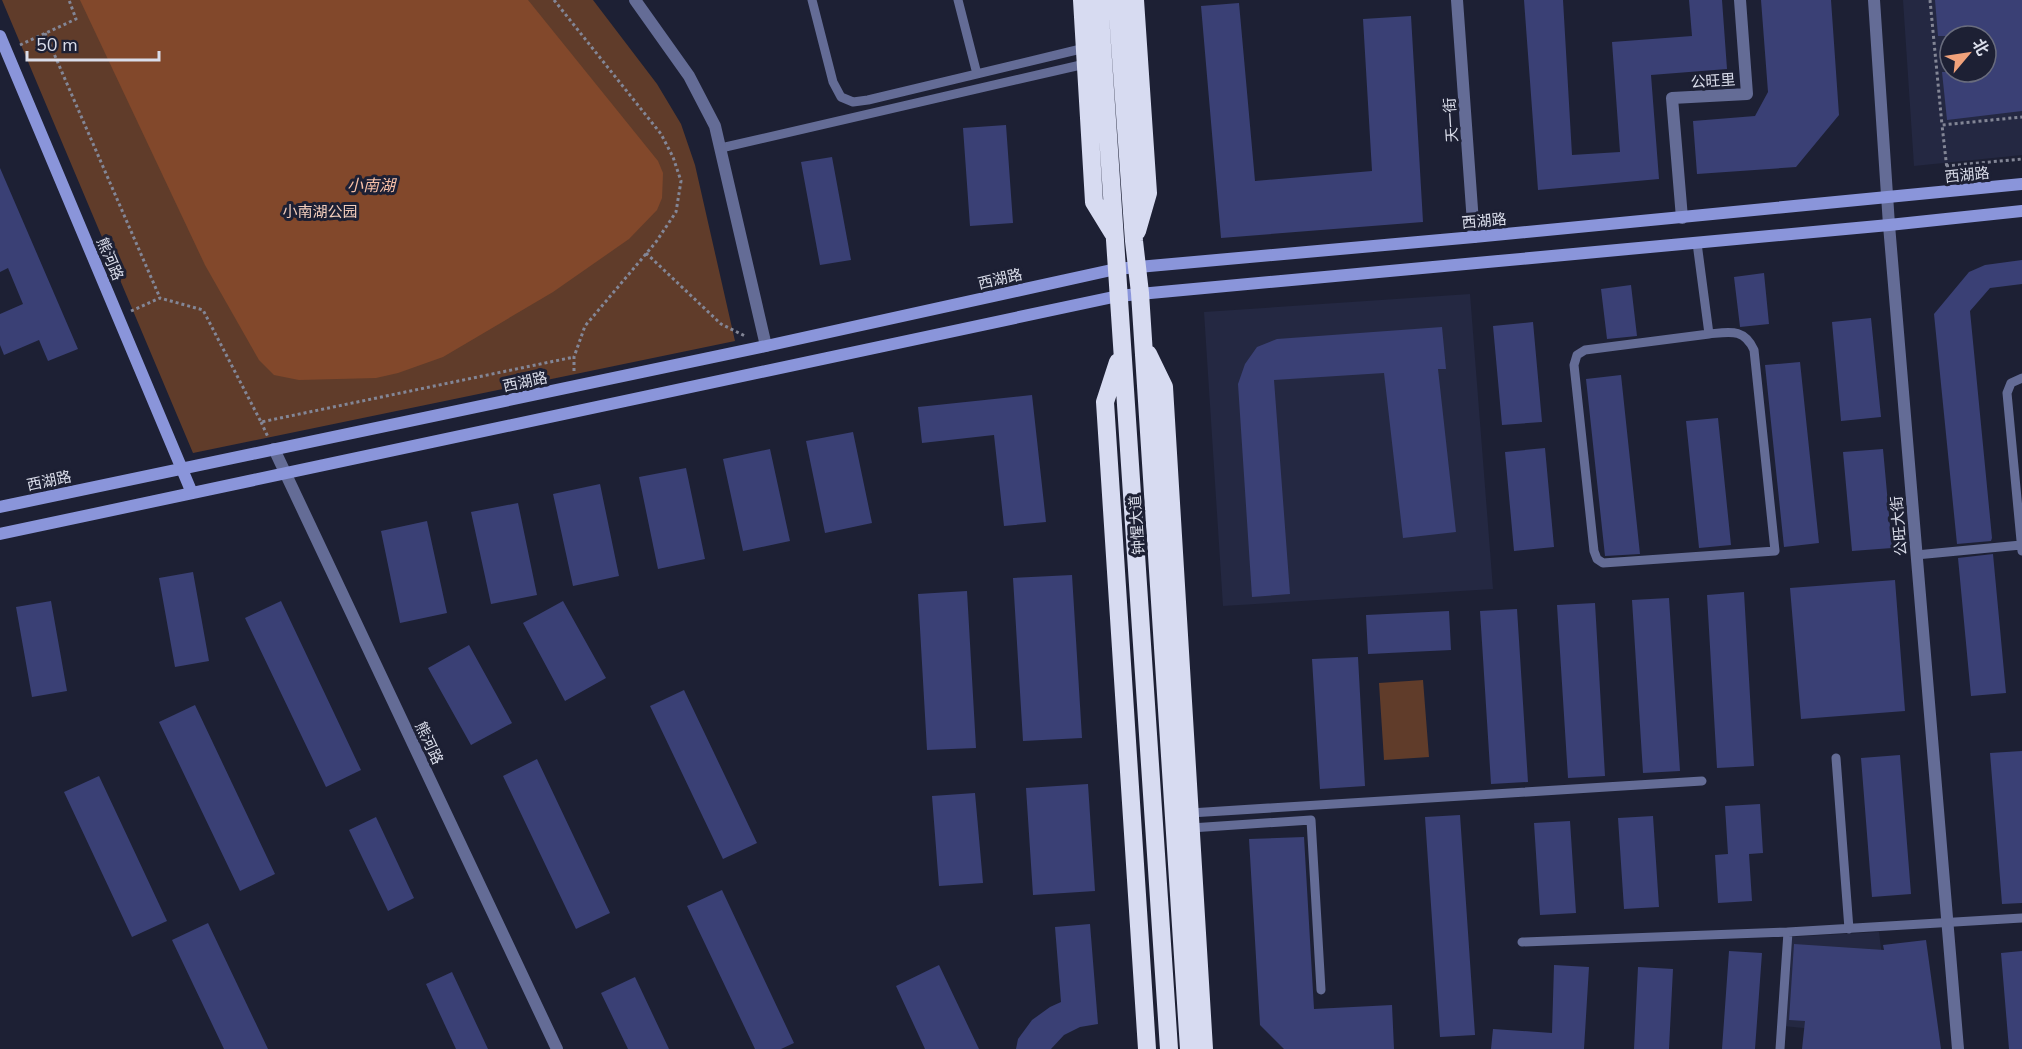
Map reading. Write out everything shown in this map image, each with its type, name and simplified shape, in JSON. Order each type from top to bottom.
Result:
[{"type":"highway","points":[[1082,0],[1094,202],[1115,236]]},
{"type":"highway","name":"钟惺大道","points":[[1099,0],[1169,1049]]},
{"type":"highway","name":"钟惺大道","points":[[1117,0],[1144,347],[1189,1049]]},
{"type":"highway","points":[[1134,241],[1148,193],[1135,0]]},
{"type":"highway","points":[[1144,347],[1164,387],[1204,1049]]},
{"type":"highway","points":[[1122,352],[1105,402],[1147,1049]]},
{"type":"main road","name":"熊河路","points":[[0,36],[192,493]]},
{"type":"main road","name":"西湖路","points":[[0,507],[766,346],[1116,269],[1682,218],[2022,184]]},
{"type":"main road","points":[[0,534],[1118,296],[2022,211]]},
{"type":"street","points":[[635,0],[689,76],[715,126],[766,346]]},
{"type":"street","name":"天一街","points":[[1458,0],[1474,237]]},
{"type":"street","name":"公旺里","points":[[1682,218],[1672,98],[1746,94],[1740,0]]},
{"type":"street","name":"公旺大街","points":[[1874,0],[1889,225],[1958,1049]]},
{"type":"street","name":"熊河路","points":[[274,449],[557,1049]]},
{"type":"lane","points":[[812,0],[833,82],[841,97],[853,102],[977,74],[1085,56]]},
{"type":"lane","points":[[958,0],[977,74]]},
{"type":"lane","points":[[721,148],[1085,56]]},
{"type":"lane","points":[[1697,243],[1709,334]]},
{"type":"lane","points":[[1731,332],[1742,334],[1750,341],[1754,350],[1775,551],[1603,563],[1597,560],[1594,551],[1574,365],[1577,355],[1586,350],[1709,334],[1731,332]]},
{"type":"lane","points":[[2022,378],[2011,383],[2007,393],[2022,551]]},
{"type":"lane","points":[[1916,555],[2021,545]]},
{"type":"lane","points":[[1836,758],[1849,929]]},
{"type":"lane","points":[[1190,820],[1702,781]]},
{"type":"lane","points":[[1190,820],[1311,820],[1321,990]]},
{"type":"lane","points":[[1522,942],[1788,932],[2022,918]]},
{"type":"lane","points":[[1780,1049],[1788,932]]},
{"type":"path","points":[[6,51],[76,19],[69,0]]},
{"type":"path","points":[[554,0],[661,134],[673,157],[681,181],[676,212],[656,242],[585,326],[574,357],[573,387]]},
{"type":"path","points":[[1930,0],[1949,191]]},
{"type":"path","points":[[45,33],[160,298]]},
{"type":"path","points":[[1942,125],[2022,117]]},
{"type":"path","points":[[1946,166],[2022,159]]},
{"type":"path","points":[[646,253],[721,324],[766,346]]},
{"type":"path","points":[[118,316],[160,298],[203,310],[261,422],[574,357]]},
{"type":"shaded area","points":[[1903,0],[2022,0],[2022,155],[1914,166]]},
{"type":"shaded area","points":[[1470,294],[1493,589],[1223,606],[1204,312]]},
{"type":"shaded area","points":[[1879,932],[1890,1021],[1876,1035],[1783,1026],[1789,937]]},
{"type":"green space","name":"小南湖","points":[[2,0],[593,0],[657,84],[681,124],[695,165],[735,341],[193,453]]},
{"type":"green space","points":[[1423,680],[1429,757],[1384,760],[1379,683]]},
{"type":"water","name":"小南湖","points":[[80,0],[528,0],[658,161],[663,173],[662,198],[657,210],[629,239],[553,292],[443,357],[398,373],[376,378],[299,380],[274,375],[259,360],[205,265]]},
{"type":"building","points":[[1524,0],[1563,0],[1572,155],[1620,152],[1612,42],[1692,36],[1689,0],[1722,0],[1727,69],[1651,75],[1659,179],[1538,190]]},
{"type":"building","points":[[1761,0],[1831,0],[1839,115],[1796,167],[1697,174],[1693,121],[1755,116],[1768,92]]},
{"type":"building","points":[[1935,0],[2022,0],[2022,111],[1947,120],[1943,84],[1998,84],[1998,24],[1938,24],[1938,36]]},
{"type":"building","points":[[1239,3],[1255,181],[1372,171],[1363,19],[1411,16],[1423,222],[1221,238],[1201,6]]},
{"type":"building","points":[[1006,125],[1013,223],[970,226],[963,128]]},
{"type":"building","points":[[832,157],[851,260],[820,265],[801,162]]},
{"type":"building","points":[[0,168],[78,349],[48,361],[39,340],[4,355],[0,345],[0,314],[23,304],[8,268],[0,272]]},
{"type":"building","points":[[2022,260],[2022,284],[1990,288],[1970,311],[1992,538],[1991,541],[1957,544],[1934,314],[1969,272],[1985,265]]},
{"type":"building","points":[[1764,273],[1769,324],[1740,327],[1734,277]]},
{"type":"building","points":[[1631,285],[1637,336],[1607,339],[1601,289]]},
{"type":"building","points":[[1871,318],[1881,417],[1841,421],[1832,322]]},
{"type":"building","points":[[1533,322],[1542,422],[1502,425],[1493,326]]},
{"type":"building","points":[[1442,327],[1446,369],[1438,369],[1456,532],[1403,538],[1384,373],[1274,380],[1290,594],[1252,597],[1238,384],[1245,364],[1257,347],[1277,339]]},
{"type":"building","points":[[1800,362],[1819,543],[1784,547],[1765,365]]},
{"type":"building","points":[[1621,375],[1640,554],[1605,556],[1586,379]]},
{"type":"building","points":[[1032,395],[1046,522],[1004,526],[994,435],[922,443],[918,407]]},
{"type":"building","points":[[1718,418],[1731,545],[1699,548],[1686,421]]},
{"type":"building","points":[[853,432],[872,523],[825,533],[806,441]]},
{"type":"building","points":[[1545,448],[1554,547],[1514,551],[1505,452]]},
{"type":"building","points":[[770,449],[790,541],[743,551],[723,459]]},
{"type":"building","points":[[1883,449],[1892,548],[1852,551],[1843,452]]},
{"type":"building","points":[[686,468],[705,559],[658,569],[639,477]]},
{"type":"building","points":[[600,484],[619,576],[573,586],[553,494]]},
{"type":"building","points":[[518,503],[537,595],[491,604],[471,512]]},
{"type":"building","points":[[427,521],[447,613],[400,623],[381,531]]},
{"type":"building","points":[[1993,554],[2006,693],[1971,696],[1958,558]]},
{"type":"building","points":[[193,572],[209,661],[175,667],[159,578]]},
{"type":"building","points":[[1072,575],[1082,738],[1023,741],[1013,578]]},
{"type":"building","points":[[1895,580],[1905,711],[1801,719],[1790,588]]},
{"type":"building","points":[[967,591],[976,748],[927,750],[918,594]]},
{"type":"building","points":[[1744,592],[1754,766],[1717,768],[1707,595]]},
{"type":"building","points":[[1669,598],[1680,771],[1643,773],[1632,600]]},
{"type":"building","points":[[51,601],[67,691],[32,697],[16,607]]},
{"type":"building","points":[[281,601],[361,770],[326,787],[245,618]]},
{"type":"building","points":[[563,601],[606,678],[565,701],[523,623]]},
{"type":"building","points":[[1595,603],[1605,776],[1568,778],[1557,605]]},
{"type":"building","points":[[1517,609],[1528,782],[1491,784],[1480,611]]},
{"type":"building","points":[[1449,611],[1451,650],[1368,654],[1366,615]]},
{"type":"building","points":[[469,645],[512,723],[471,745],[428,668]]},
{"type":"building","points":[[1358,657],[1365,786],[1320,789],[1312,659]]},
{"type":"building","points":[[684,690],[757,843],[723,859],[650,706]]},
{"type":"building","points":[[195,705],[275,874],[240,891],[159,722]]},
{"type":"building","points":[[2022,751],[2022,903],[2002,904],[1990,753]]},
{"type":"building","points":[[1900,755],[1911,894],[1872,897],[1861,758]]},
{"type":"building","points":[[537,759],[610,913],[576,929],[503,776]]},
{"type":"building","points":[[99,776],[167,921],[132,937],[64,792]]},
{"type":"building","points":[[1088,784],[1095,891],[1033,895],[1026,788]]},
{"type":"building","points":[[975,793],[983,883],[939,886],[932,796]]},
{"type":"building","points":[[1760,804],[1763,853],[1749,854],[1752,901],[1718,903],[1715,855],[1728,854],[1725,806]]},
{"type":"building","points":[[1460,815],[1475,1035],[1440,1037],[1425,817]]},
{"type":"building","points":[[1653,816],[1659,907],[1624,909],[1618,818]]},
{"type":"building","points":[[376,817],[414,898],[388,911],[349,830]]},
{"type":"building","points":[[1570,821],[1576,913],[1540,915],[1534,823]]},
{"type":"building","points":[[1304,837],[1314,1009],[1392,1005],[1394,1049],[1284,1049],[1260,1025],[1249,839]]},
{"type":"building","points":[[722,890],[794,1043],[781,1049],[755,1049],[687,906]]},
{"type":"building","points":[[208,923],[268,1049],[224,1049],[172,940]]},
{"type":"building","points":[[1090,924],[1098,1024],[1080,1027],[1064,1035],[1051,1049],[1016,1049],[1018,1039],[1032,1020],[1061,1002],[1055,927]]},
{"type":"building","points":[[1926,940],[1941,1049],[1802,1049],[1805,1021],[1789,1020],[1794,944],[1884,950],[1883,945]]},
{"type":"building","points":[[1729,951],[1762,953],[1755,1049],[1722,1049]]},
{"type":"building","points":[[2022,951],[2022,1049],[2009,1049],[2001,953]]},
{"type":"building","points":[[939,965],[979,1049],[925,1049],[896,986]]},
{"type":"building","points":[[1554,965],[1589,967],[1584,1049],[1491,1049],[1493,1029],[1552,1033]]},
{"type":"building","points":[[1638,967],[1673,969],[1669,1049],[1634,1049]]},
{"type":"building","points":[[452,972],[488,1049],[456,1049],[426,984]]},
{"type":"building","points":[[635,977],[669,1049],[628,1049],[601,993]]},
{"type":"park label","name":"小南湖公园","points":[[320,212]]}]
